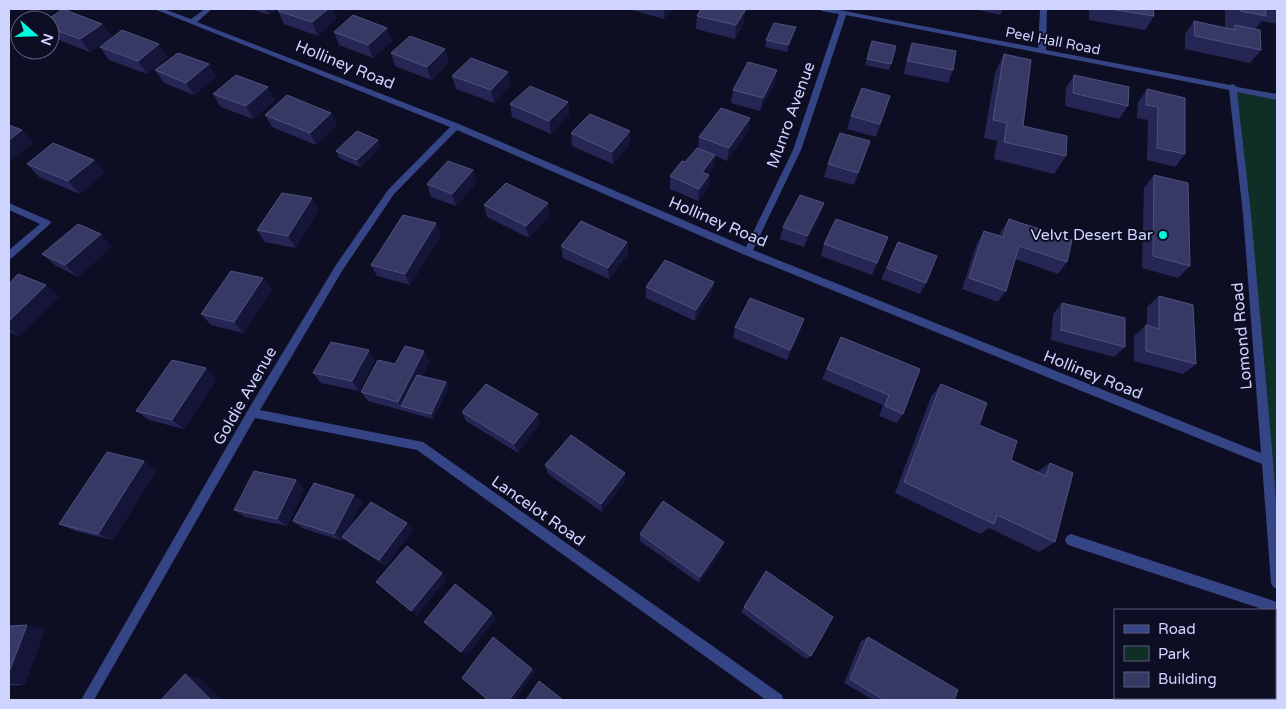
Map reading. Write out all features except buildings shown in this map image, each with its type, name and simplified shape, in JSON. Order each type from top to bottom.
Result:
[{"type":"street","name":"Holliney Road","points":[[158,9],[193,21],[456,126],[748,252],[1268,461]]},
{"type":"street","points":[[193,21],[209,9]]},
{"type":"street","name":"Peel Hall Road","points":[[824,9],[1277,97]]},
{"type":"street","points":[[1042,51],[1044,9]]},
{"type":"street","name":"Munro Avenue","points":[[748,252],[797,150],[844,14]]},
{"type":"street","name":"Lomond Road","points":[[1232,87],[1248,214],[1277,583]]},
{"type":"street","name":"Goldie Avenue","points":[[87,700],[252,413],[339,268],[391,192],[456,126]]},
{"type":"street","points":[[9,206],[47,223],[9,255]]},
{"type":"street","name":"Lancelot Road","points":[[252,413],[419,446],[778,700]]},
{"type":"street","points":[[1072,540],[1277,608]]},
{"type":"green space","points":[[1233,87],[1277,97],[1277,583],[1247,214]]},
{"type":"place","name":"Velvt Desert Bar","points":[[1163,235]]}]
